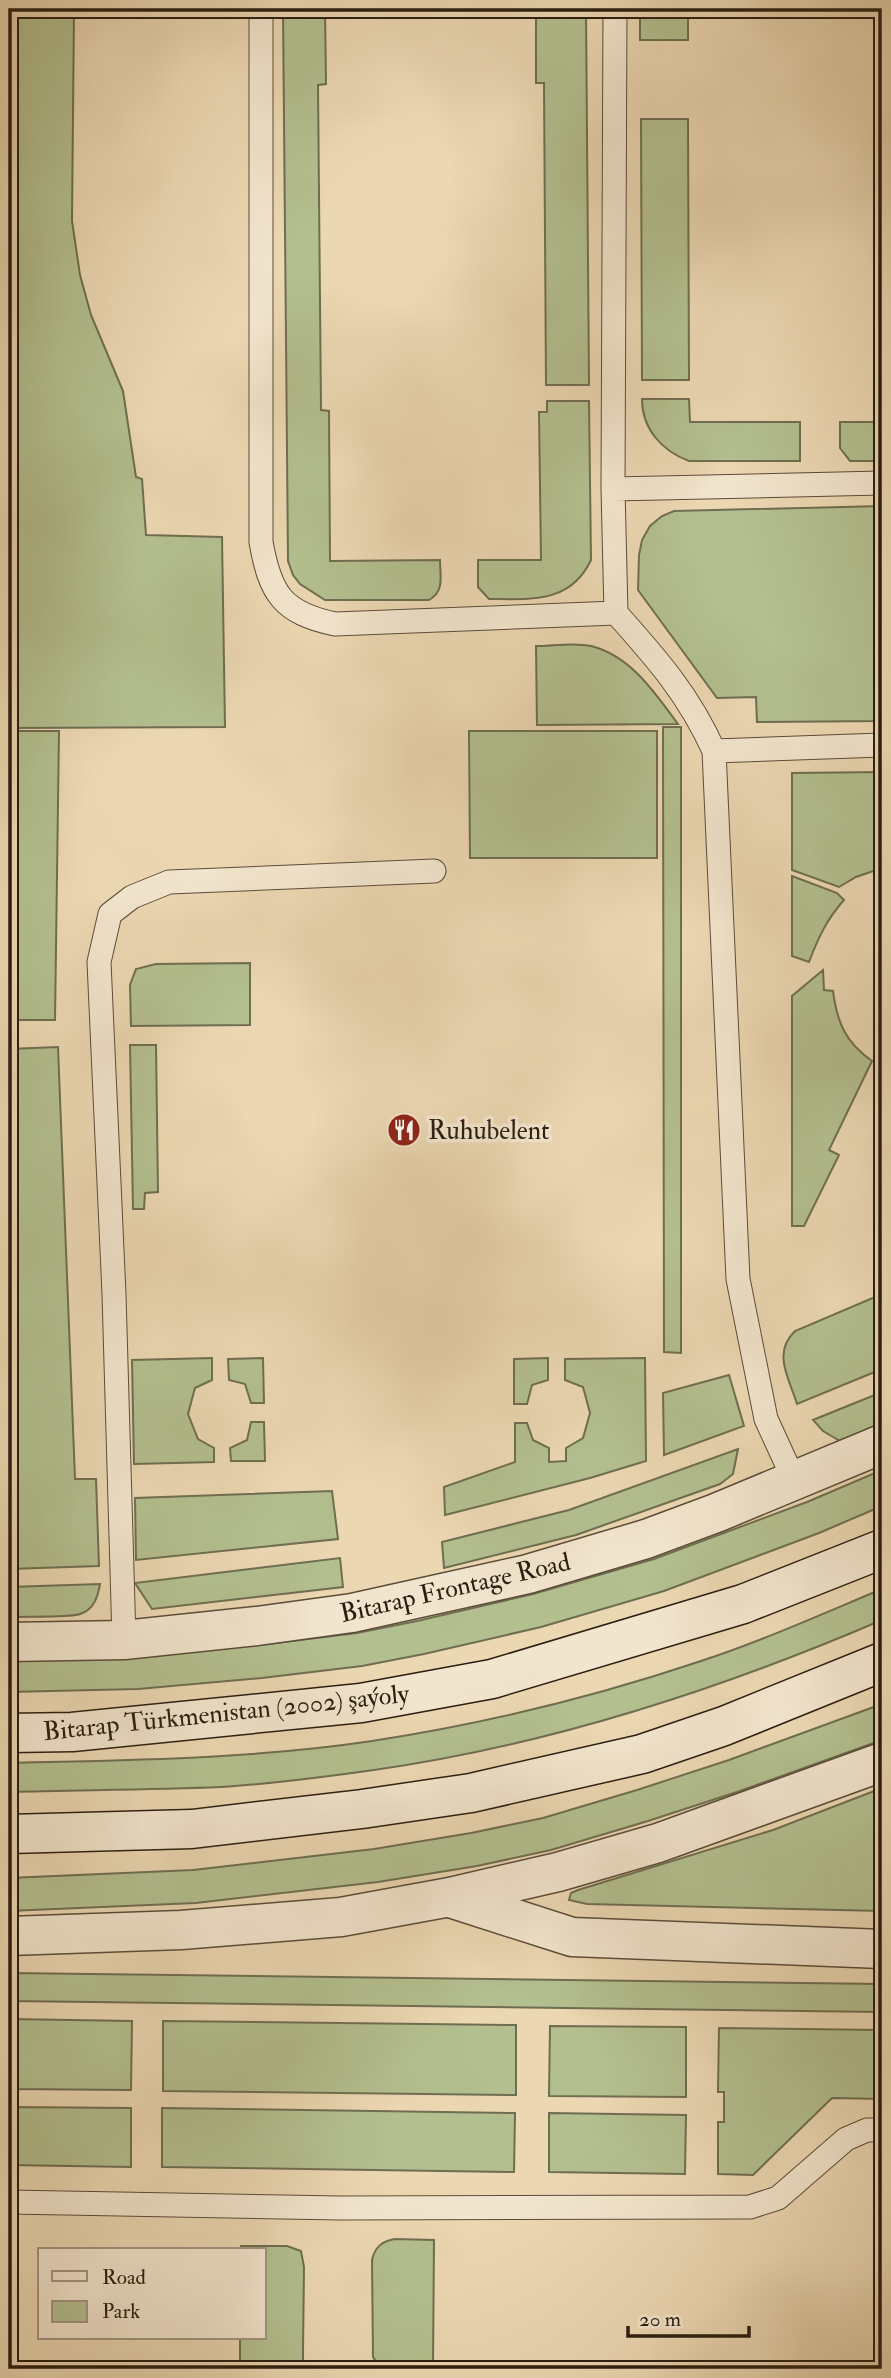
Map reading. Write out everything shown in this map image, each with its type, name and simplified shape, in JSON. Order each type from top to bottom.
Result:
[{"type":"street","name":"Bitarap Frontage Road","points":[[9,1642],[124,1640],[257,1626],[352,1613],[528,1574],[646,1539],[882,1444]]},
{"type":"street","name":"Bitarap Türkmenistan (2002) şaýoly","points":[[9,1733],[72,1731],[361,1703],[492,1679],[743,1604],[882,1549]]},
{"type":"street","points":[[9,1834],[192,1829],[471,1793],[642,1755],[724,1726],[882,1662]]},
{"type":"street","points":[[9,1936],[181,1930],[341,1917],[450,1898],[558,1872],[658,1843],[882,1762]]},
{"type":"street","points":[[450,1898],[572,1937],[882,1950]]},
{"type":"lane","points":[[261,9],[261,542],[265,565],[273,585],[286,605],[317,620],[335,624],[617,613]]},
{"type":"lane","points":[[615,9],[613,489],[617,613],[668,672],[694,710],[714,751],[738,1279],[766,1419],[794,1480]]},
{"type":"lane","points":[[613,489],[882,483]]},
{"type":"lane","points":[[714,751],[882,744]]},
{"type":"lane","points":[[124,1640],[114,1294],[99,962],[110,914],[132,897],[169,882],[434,871]]},
{"type":"lane","points":[[9,2202],[340,2208],[750,2207],[778,2198],[846,2139],[867,2130],[882,2130]]},
{"type":"green space","points":[[9,9],[74,9],[72,221],[80,275],[91,315],[123,391],[136,477],[142,479],[146,535],[222,537],[225,727],[9,728]]},
{"type":"green space","points":[[283,9],[325,9],[326,84],[318,85],[321,410],[329,411],[330,561],[440,560],[440,588],[429,600],[325,600],[300,584],[288,561]]},
{"type":"green space","points":[[536,9],[586,9],[589,385],[546,385],[544,83],[536,83]]},
{"type":"green space","points":[[640,9],[688,9],[688,40],[640,40]]},
{"type":"green space","points":[[641,119],[688,119],[689,380],[642,380]]},
{"type":"green space","points":[[642,399],[689,399],[690,422],[800,422],[800,461],[689,461],[670,451],[655,438],[646,420]]},
{"type":"green space","points":[[547,401],[589,401],[591,560],[572,585],[561,592],[534,598],[489,599],[478,587],[478,560],[541,560],[539,412],[547,412]]},
{"type":"green space","points":[[840,422],[882,422],[882,461],[850,461],[840,448]]},
{"type":"green space","points":[[882,506],[882,721],[757,722],[756,697],[717,698],[638,590],[642,540],[650,526],[662,516],[674,511]]},
{"type":"green space","points":[[585,645],[618,658],[641,677],[678,724],[537,725],[536,646]]},
{"type":"green space","points":[[663,727],[681,727],[681,1353],[664,1352]]},
{"type":"green space","points":[[9,731],[59,731],[55,1020],[9,1020]]},
{"type":"green space","points":[[469,731],[657,731],[657,858],[470,858]]},
{"type":"green space","points":[[882,772],[882,868],[856,877],[839,887],[792,870],[792,773]]},
{"type":"green space","points":[[792,876],[837,893],[844,900],[824,929],[809,962],[792,956]]},
{"type":"green space","points":[[250,963],[250,1025],[131,1026],[130,985],[136,969],[156,964]]},
{"type":"green space","points":[[823,970],[824,990],[833,991],[844,1030],[855,1046],[872,1061],[829,1150],[839,1155],[804,1226],[792,1226],[792,996]]},
{"type":"green space","points":[[130,1045],[156,1045],[158,1192],[145,1193],[144,1209],[133,1209]]},
{"type":"green space","points":[[58,1047],[75,1479],[96,1479],[99,1566],[9,1569],[9,1049]]},
{"type":"green space","points":[[882,1294],[882,1369],[797,1404],[784,1366],[784,1348],[788,1339],[795,1331]]},
{"type":"green space","points":[[212,1358],[212,1380],[195,1388],[188,1414],[198,1439],[214,1448],[214,1462],[134,1464],[132,1360]]},
{"type":"green space","points":[[263,1358],[264,1403],[251,1403],[245,1384],[229,1380],[228,1359]]},
{"type":"green space","points":[[548,1358],[548,1380],[532,1385],[527,1404],[514,1404],[514,1359]]},
{"type":"green space","points":[[645,1358],[646,1461],[445,1515],[444,1487],[515,1462],[515,1423],[527,1423],[533,1440],[549,1448],[549,1462],[566,1461],[566,1448],[583,1438],[590,1413],[583,1387],[565,1380],[565,1359]]},
{"type":"green space","points":[[729,1375],[744,1426],[664,1455],[663,1393]]},
{"type":"green space","points":[[882,1392],[882,1424],[840,1441],[823,1431],[813,1420]]},
{"type":"green space","points":[[251,1422],[264,1422],[265,1461],[231,1461],[230,1448],[247,1440]]},
{"type":"green space","points":[[738,1449],[733,1474],[720,1484],[576,1535],[444,1568],[442,1542],[569,1510]]},
{"type":"green space","points":[[882,1470],[882,1506],[819,1533],[664,1591],[541,1627],[362,1666],[138,1689],[9,1692],[9,1659],[136,1656],[357,1633],[533,1594],[654,1559],[807,1502]]},
{"type":"green space","points":[[332,1491],[338,1539],[136,1560],[135,1498]]},
{"type":"green space","points":[[340,1558],[343,1587],[152,1609],[135,1583]]},
{"type":"green space","points":[[100,1584],[92,1606],[80,1614],[9,1617],[9,1587]]},
{"type":"green space","points":[[882,1589],[882,1620],[821,1646],[633,1712],[505,1746],[374,1770],[259,1784],[9,1792],[9,1763],[191,1758],[282,1752],[414,1734],[538,1708],[661,1674],[724,1653]]},
{"type":"green space","points":[[882,1704],[882,1740],[740,1791],[551,1850],[477,1866],[378,1882],[196,1903],[9,1911],[9,1878],[193,1870],[374,1849],[543,1818],[729,1760]]},
{"type":"green space","points":[[882,1788],[882,1911],[587,1904],[569,1900],[571,1893],[578,1890],[773,1830]]},
{"type":"green space","points":[[9,1973],[882,1984],[882,2012],[9,2001]]},
{"type":"green space","points":[[9,2019],[132,2021],[131,2090],[9,2089]]},
{"type":"green space","points":[[163,2021],[516,2025],[516,2095],[163,2091]]},
{"type":"green space","points":[[550,2026],[686,2027],[686,2097],[549,2096]]},
{"type":"green space","points":[[719,2028],[882,2030],[882,2099],[832,2098],[753,2175],[718,2174],[718,2122],[724,2122],[724,2092],[718,2092]]},
{"type":"green space","points":[[9,2107],[131,2108],[131,2167],[9,2165]]},
{"type":"green space","points":[[162,2108],[515,2113],[514,2172],[162,2167]]},
{"type":"green space","points":[[549,2113],[686,2115],[685,2174],[549,2172]]},
{"type":"green space","points":[[395,2239],[434,2240],[433,2369],[391,2370],[373,2357],[372,2260],[380,2245]]},
{"type":"green space","points":[[287,2246],[301,2251],[304,2267],[303,2360],[293,2369],[240,2369],[240,2340],[266,2340],[266,2248],[241,2248]]},
{"type":"place","name":"Ruhubelent","points":[[404,1130]]}]
